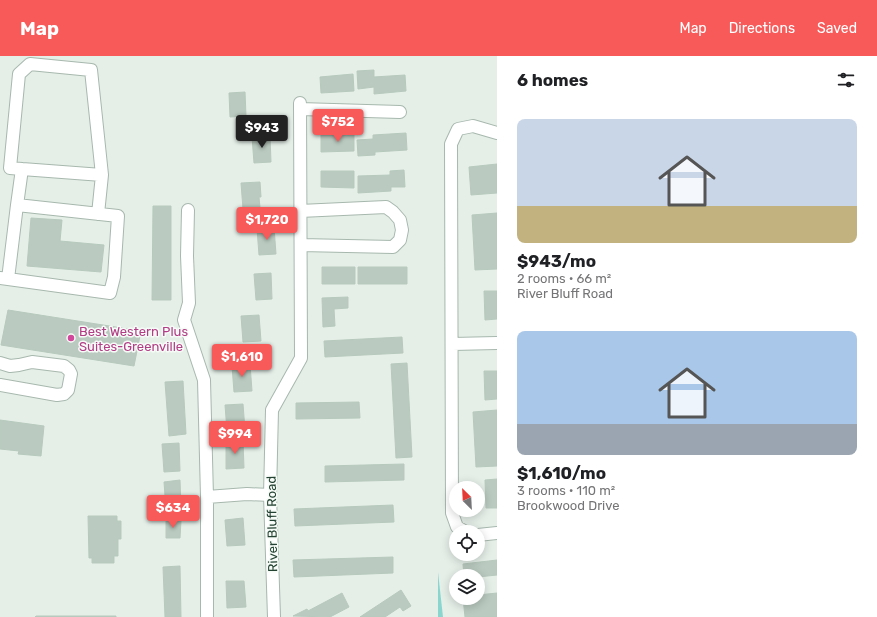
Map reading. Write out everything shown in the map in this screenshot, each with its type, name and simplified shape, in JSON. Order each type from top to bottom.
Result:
[{"type":"street","points":[[17,205],[98,214],[118,216],[114,276],[110,293],[4,278],[17,205],[11,170],[19,74],[30,64],[90,70],[102,175],[98,214]]},
{"type":"street","name":"River Bluff Road","points":[[274,617],[270,495],[272,410],[301,358],[300,106],[400,112]]},
{"type":"street","points":[[456,525],[452,513],[451,144],[458,129],[472,126],[497,133]]},
{"type":"street","points":[[11,170],[102,175]]},
{"type":"street","points":[[300,211],[386,207],[400,220],[402,230],[400,240],[393,246],[300,245]]},
{"type":"street","points":[[188,210],[187,256],[189,303],[184,320],[204,380],[207,497],[207,617]]},
{"type":"street","points":[[452,344],[497,343]]},
{"type":"street","points":[[0,363],[10,366],[32,362],[64,366],[71,374],[68,390],[64,394],[57,395],[0,385]]},
{"type":"street","points":[[207,497],[247,494],[270,495]]},
{"type":"street","points":[[485,534],[497,533]]},
{"type":"water","points":[[438,572],[443,617],[438,617]]},
{"type":"building","points":[[374,70],[374,77],[405,75],[406,91],[374,94],[374,87],[358,89],[357,71]]},
{"type":"building","points":[[353,74],[354,91],[321,93],[320,77]]},
{"type":"building","points":[[245,92],[246,116],[230,117],[229,93]]},
{"type":"building","points":[[406,133],[407,150],[375,152],[375,155],[358,156],[357,140],[373,139],[373,135]]},
{"type":"building","points":[[354,134],[354,151],[321,152],[321,135]]},
{"type":"building","points":[[270,136],[271,162],[254,163],[252,137]]},
{"type":"building","points":[[497,164],[497,193],[471,195],[469,167]]},
{"type":"building","points":[[404,170],[405,187],[391,187],[391,191],[358,193],[358,176],[390,175],[390,171]]},
{"type":"building","points":[[321,171],[354,171],[354,188],[321,187]]},
{"type":"building","points":[[260,182],[260,208],[243,209],[241,183]]},
{"type":"building","points":[[153,206],[171,206],[171,300],[152,300]]},
{"type":"building","points":[[497,213],[497,269],[475,270],[472,215]]},
{"type":"building","points":[[31,218],[62,220],[60,241],[104,245],[101,272],[27,266]]},
{"type":"building","points":[[274,227],[276,254],[259,255],[257,229]]},
{"type":"building","points":[[322,267],[355,267],[355,284],[322,284]]},
{"type":"building","points":[[358,267],[407,267],[407,284],[358,284]]},
{"type":"building","points":[[271,273],[272,299],[256,300],[254,274]]},
{"type":"building","points":[[484,291],[497,291],[497,319],[485,320]]},
{"type":"building","points":[[348,297],[348,308],[334,309],[335,326],[323,327],[322,298]]},
{"type":"building","name":"Best Western Plus Suites-Greenville","points":[[8,310],[141,331],[134,366],[1,345]]},
{"type":"building","points":[[259,315],[261,341],[243,342],[241,316]]},
{"type":"building","points":[[402,337],[403,353],[325,357],[324,341]]},
{"type":"building","points":[[407,363],[412,457],[396,458],[391,364]]},
{"type":"building","points":[[250,364],[252,391],[234,392],[232,366]]},
{"type":"building","points":[[484,371],[497,371],[497,399],[485,400]]},
{"type":"building","points":[[183,381],[186,434],[169,436],[165,382]]},
{"type":"building","points":[[359,402],[360,418],[296,419],[296,403]]},
{"type":"building","points":[[243,404],[245,430],[227,431],[225,405]]},
{"type":"building","points":[[497,410],[497,466],[476,467],[473,412]]},
{"type":"building","points":[[0,420],[44,426],[41,456],[18,454],[19,451],[0,449]]},
{"type":"building","points":[[226,442],[243,442],[244,468],[226,469]]},
{"type":"building","points":[[179,443],[180,471],[164,472],[162,444]]},
{"type":"building","points":[[404,464],[404,480],[325,482],[325,466]]},
{"type":"building","points":[[497,479],[497,508],[486,508],[485,480]]},
{"type":"building","points":[[180,480],[181,508],[166,509],[164,482]]},
{"type":"building","points":[[393,505],[394,522],[295,526],[294,509]]},
{"type":"building","points":[[88,516],[117,516],[117,521],[121,521],[121,539],[118,539],[118,556],[114,556],[114,563],[92,563],[92,558],[89,558]]},
{"type":"building","points":[[243,518],[245,545],[227,546],[225,520]]},
{"type":"building","points":[[166,520],[181,520],[180,538],[166,538]]},
{"type":"building","points":[[393,557],[393,573],[294,577],[293,560]]},
{"type":"building","points":[[497,560],[497,575],[485,576],[485,569],[463,569],[463,564]]},
{"type":"building","points":[[180,566],[181,617],[165,617],[163,567]]},
{"type":"building","points":[[226,581],[244,581],[246,607],[227,608]]},
{"type":"building","points":[[401,590],[411,606],[403,611],[400,607],[385,617],[360,617]]},
{"type":"building","points":[[342,593],[349,607],[330,617],[293,616],[307,609],[308,611]]},
{"type":"building","points":[[497,593],[497,617],[465,617],[464,605],[485,605],[485,594]]},
{"type":"building","points":[[116,616],[116,617],[35,617]]},
{"type":"place","name":"Best Western Plus Suites-Greenville","points":[[71,338]]}]
